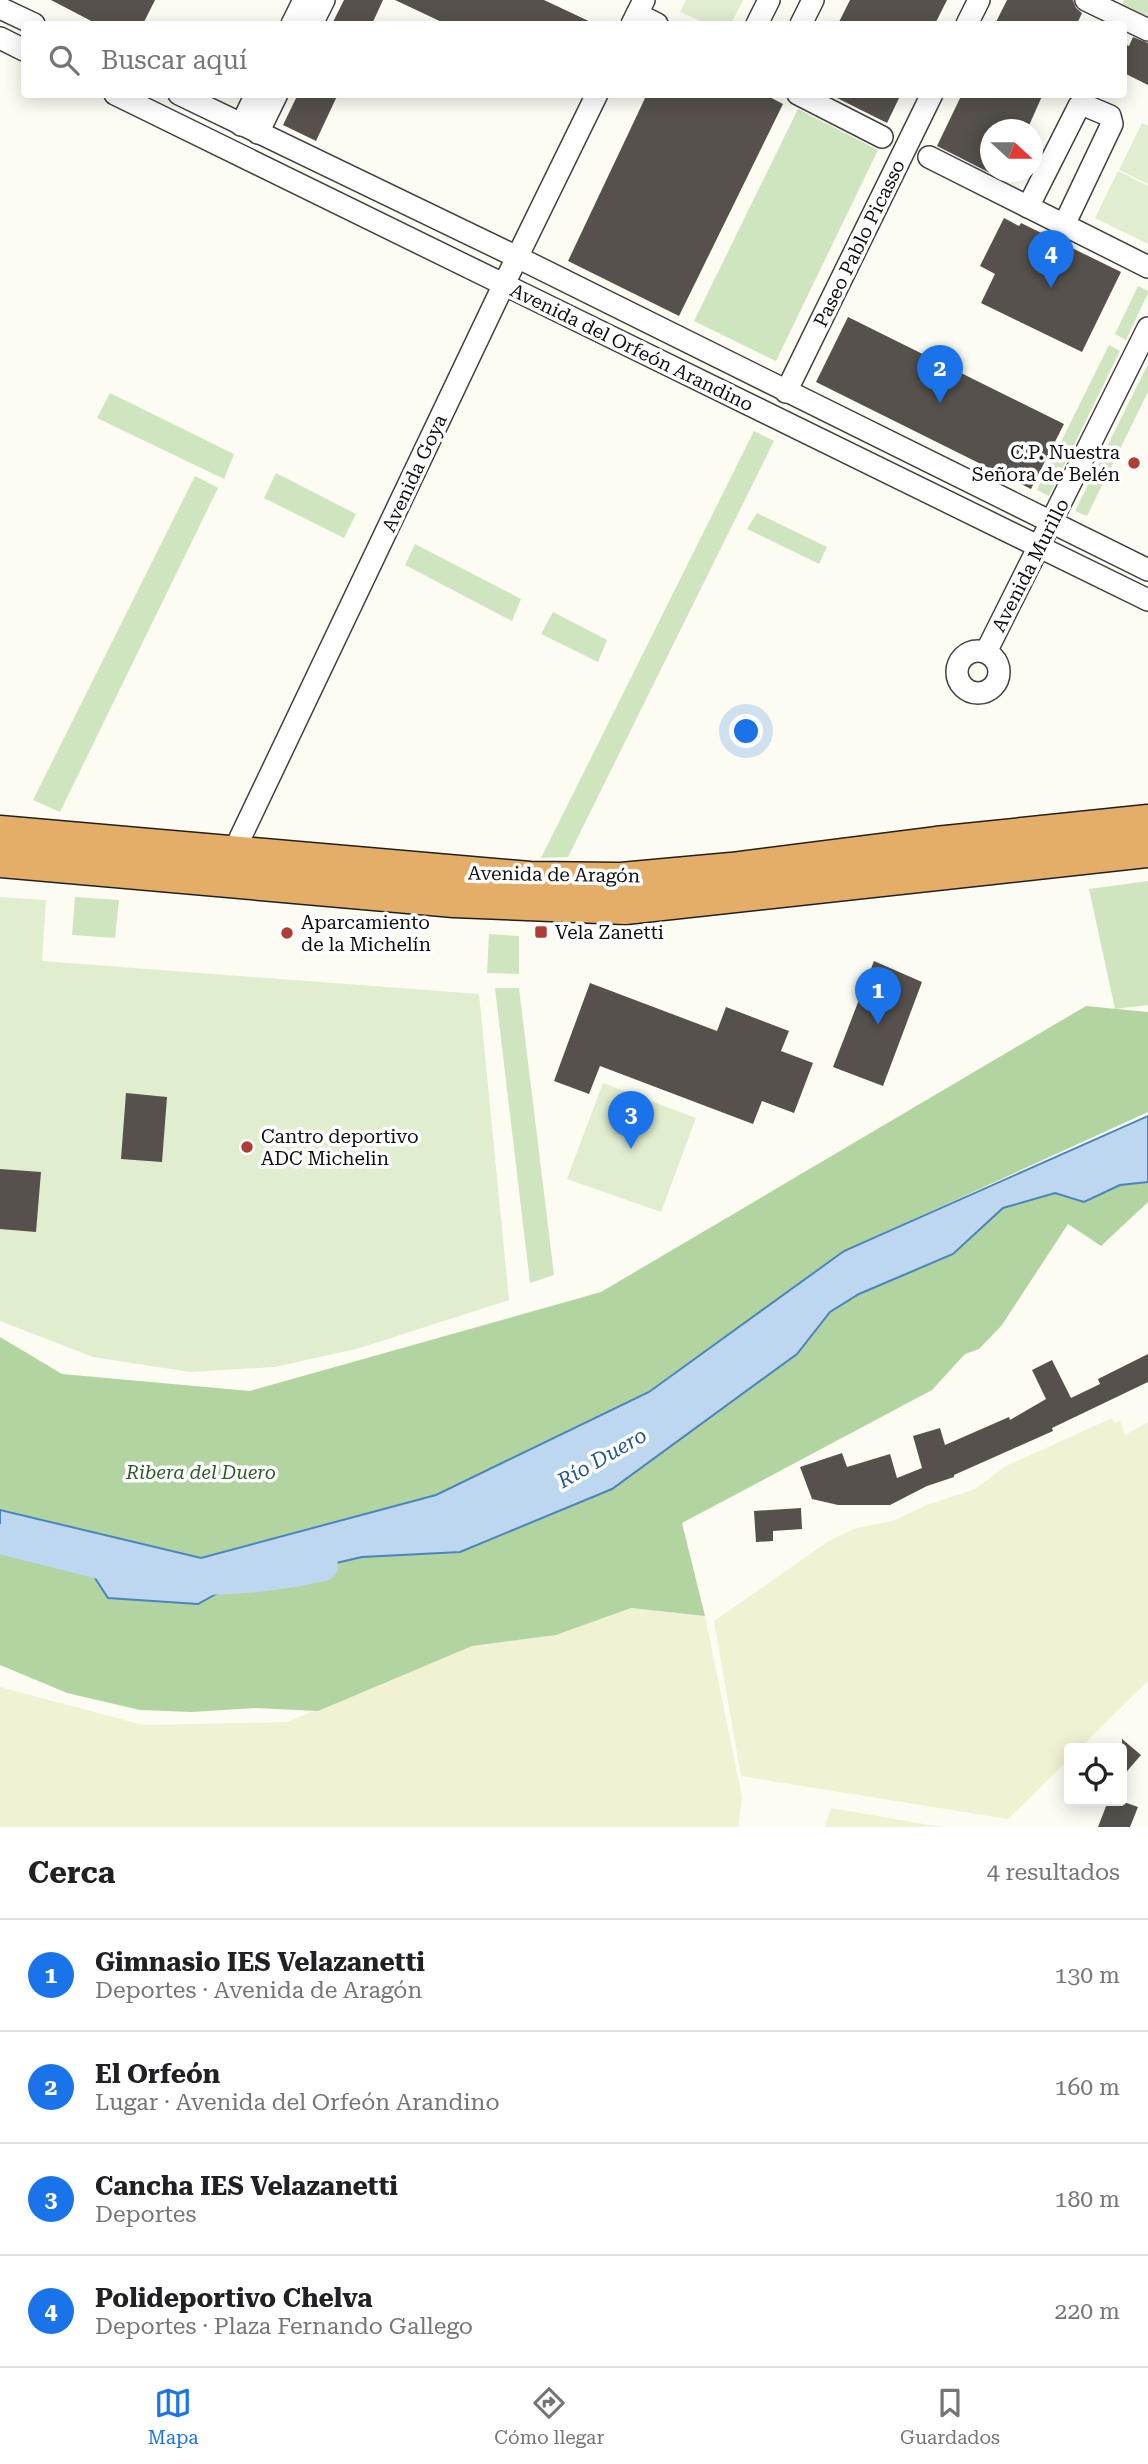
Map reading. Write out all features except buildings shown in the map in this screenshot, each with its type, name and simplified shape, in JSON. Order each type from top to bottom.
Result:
[{"type":"highway","name":"Avenida de Aragón","points":[[0,832],[530,878],[621,879],[1148,821]]},
{"type":"highway","name":"Avenida de Aragón","points":[[0,861],[454,901],[625,908],[1148,851]]},
{"type":"street","points":[[294,21],[304,0]]},
{"type":"street","points":[[314,21],[324,0]]},
{"type":"street","points":[[758,21],[769,0]]},
{"type":"street","points":[[802,21],[813,0]]},
{"type":"street","points":[[968,21],[979,0]]},
{"type":"street","points":[[1086,0],[1148,30]]},
{"type":"street","points":[[0,8],[28,21]]},
{"type":"street","points":[[0,38],[21,48]]},
{"type":"street","name":"Avenida del Orfeón Arandino","points":[[124,98],[1148,600]]},
{"type":"street","name":"Avenida del Orfeón Arandino","points":[[187,98],[517,257],[1148,570]]},
{"type":"street","points":[[250,129],[256,98]]},
{"type":"street","points":[[250,129],[274,98]]},
{"type":"street","name":"Avenida Goya","points":[[233,853],[595,98]]},
{"type":"street","points":[[807,98],[882,137]]},
{"type":"street","name":"Paseo Pablo Picasso","points":[[786,392],[930,98]]},
{"type":"street","points":[[1028,208],[1079,106],[1084,105],[1110,116],[1112,124],[1064,225]]},
{"type":"street","points":[[929,157],[1148,267]]},
{"type":"street","name":"Avenida Murillo","points":[[986,652],[1148,328]]},
{"type":"street","points":[[133,872],[142,862],[233,853]]},
{"type":"green space","points":[[686,0],[743,0],[732,21],[700,21],[680,12]]},
{"type":"green space","points":[[1124,0],[1148,0],[1148,18],[1122,5]]},
{"type":"green space","points":[[798,109],[878,150],[776,361],[694,321]]},
{"type":"green space","points":[[1142,123],[1148,126],[1148,184],[1119,170]]},
{"type":"green space","points":[[1118,171],[1148,186],[1148,244],[1095,218]]},
{"type":"green space","points":[[1138,286],[1148,293],[1126,340],[1115,334]]},
{"type":"green space","points":[[1109,345],[1120,351],[1049,496],[1037,490]]},
{"type":"green space","points":[[1148,364],[1148,392],[1087,516],[1075,511]]},
{"type":"green space","points":[[110,393],[234,454],[224,479],[97,418]]},
{"type":"green space","points":[[754,431],[774,441],[568,857],[541,858]]},
{"type":"green space","points":[[276,473],[356,514],[344,538],[264,498]]},
{"type":"green space","points":[[195,476],[218,488],[60,812],[33,800]]},
{"type":"green space","points":[[757,513],[827,547],[819,564],[747,529]]},
{"type":"green space","points":[[415,544],[521,599],[512,621],[405,565]]},
{"type":"green space","points":[[553,612],[607,640],[598,662],[541,634]]},
{"type":"green space","points":[[1148,881],[1148,1005],[1115,1009],[1089,889]]},
{"type":"green space","name":"Cantro deportivo ADC Michelin","points":[[0,897],[46,900],[42,961],[479,994],[509,1300],[360,1348],[275,1367],[190,1372],[93,1357],[0,1321]]},
{"type":"green space","points":[[75,897],[119,900],[115,938],[72,935]]},
{"type":"green space","points":[[489,934],[519,936],[519,974],[487,973]]},
{"type":"green space","points":[[495,988],[519,988],[554,1275],[530,1283]]},
{"type":"green space","name":"Ribera del Duero","points":[[1086,1006],[1148,1012],[1148,1112],[844,1251],[649,1392],[436,1495],[201,1558],[0,1510],[0,1337],[62,1374],[250,1391],[601,1292]]},
{"type":"green space","points":[[603,1083],[696,1118],[661,1212],[567,1179]]},
{"type":"green space","points":[[1148,1182],[1148,1202],[1101,1246],[1068,1224],[1002,1325],[979,1349],[965,1354],[932,1390],[682,1523],[705,1616],[631,1608],[556,1635],[472,1646],[318,1711],[256,1708],[191,1712],[140,1710],[67,1693],[0,1665],[0,1539],[84,1561],[108,1598],[198,1604],[235,1580],[284,1575],[362,1557],[460,1552],[797,1354],[830,1312],[859,1294],[953,1254],[1003,1208],[1055,1193],[1084,1202],[1120,1185]]},
{"type":"green space","points":[[1112,1418],[1114,1423],[1120,1421],[1125,1435],[1148,1422],[1148,1681],[1085,1743],[1064,1743],[1064,1764],[1008,1819],[741,1776],[714,1621],[829,1541],[853,1529],[892,1521],[930,1504],[975,1489],[1006,1466]]},
{"type":"green space","points":[[631,1608],[705,1616],[742,1797],[738,1827],[0,1827],[0,1687],[143,1725],[287,1722],[472,1646],[556,1635]]},
{"type":"green space","points":[[831,1808],[941,1827],[825,1827]]},
{"type":"water","points":[[1148,1116],[1148,1182],[1120,1185],[1084,1202],[1055,1193],[1003,1208],[953,1254],[859,1294],[830,1312],[797,1354],[612,1489],[460,1552],[362,1557],[284,1575],[243,1579],[198,1604],[108,1598],[84,1561],[0,1538],[0,1510],[201,1558],[436,1495],[649,1392],[844,1251]]},
{"type":"waterway","name":"Río Duero","points":[[0,1539],[115,1568]]},
{"type":"waterway","name":"Río Duero","points":[[202,1580],[263,1576],[323,1566]]},
{"type":"place","name":"Polideportivo Chelva","points":[[1051,288]]},
{"type":"place","name":"El Orfeón","points":[[940,403]]},
{"type":"place","name":"C.P. Nuestra Señora de Belén","points":[[1134,463]]},
{"type":"place","name":"Vela Zanetti","points":[[541,932]]},
{"type":"place","name":"Aparcamiento de la Michelín","points":[[287,933]]},
{"type":"place","name":"Gimnasio IES Velazanetti","points":[[878,1025]]},
{"type":"place","name":"Cantro deportivo ADC Michelin","points":[[247,1147]]},
{"type":"place","name":"Cancha IES Velazanetti","points":[[631,1149]]}]
